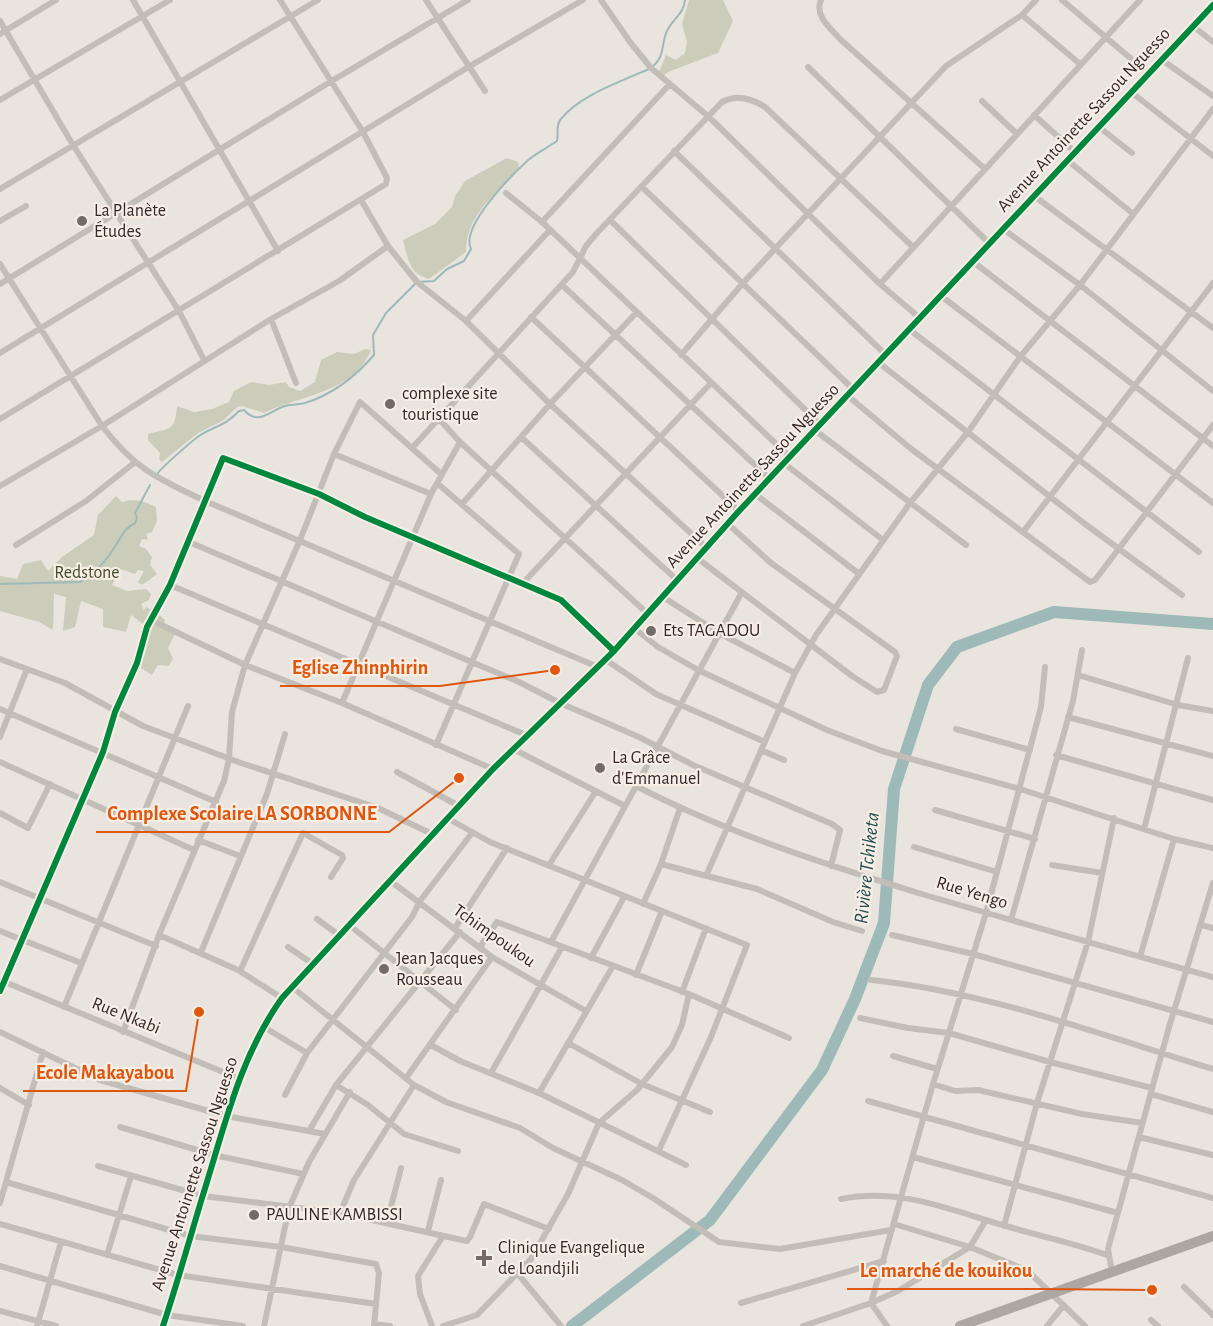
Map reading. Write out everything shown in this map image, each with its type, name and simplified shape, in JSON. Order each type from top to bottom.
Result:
[{"type":"highway","points":[[960,1326],[1213,1237]]},
{"type":"street","points":[[3,32],[56,0]]},
{"type":"street","points":[[133,0],[278,251]]},
{"type":"street","points":[[0,100],[170,0]]},
{"type":"street","points":[[0,419],[71,378],[361,200],[388,181],[363,132],[280,0]]},
{"type":"street","points":[[0,189],[318,0]]},
{"type":"street","points":[[426,0],[485,91]]},
{"type":"street","points":[[0,284],[468,0]]},
{"type":"street","points":[[0,353],[470,66],[583,0]]},
{"type":"street","points":[[602,0],[630,42],[669,85],[709,117],[880,284],[921,319]]},
{"type":"street","points":[[821,0],[818,6],[820,14],[829,27],[985,169]]},
{"type":"street","points":[[681,355],[743,283],[955,58],[1022,15],[1035,0]]},
{"type":"street","points":[[1062,0],[1149,74]]},
{"type":"street","points":[[880,284],[1106,37],[1135,2]]},
{"type":"street","name":"Avenue Antoinette Sassou Nguesso","points":[[163,1326],[226,1116],[262,1026],[282,998],[388,880],[493,769],[615,651],[739,511],[1213,5]]},
{"type":"street","points":[[1022,15],[1080,64]]},
{"type":"street","points":[[0,21],[3,32],[179,311],[204,360]]},
{"type":"street","points":[[1193,26],[1213,42]]},
{"type":"street","points":[[1162,60],[1213,96]]},
{"type":"street","points":[[808,67],[989,243]]},
{"type":"street","points":[[542,222],[669,85]]},
{"type":"street","points":[[1131,92],[1213,156]]},
{"type":"street","points":[[412,448],[562,285],[573,272],[586,246],[722,102],[732,97],[754,100],[765,107],[913,247]]},
{"type":"street","points":[[982,101],[1017,134]]},
{"type":"street","points":[[706,876],[726,826],[795,673],[811,643],[858,573],[910,503],[941,468],[1020,357],[1080,285],[1132,213],[1213,109]]},
{"type":"street","points":[[1034,115],[1075,152]]},
{"type":"street","points":[[1099,127],[1132,153]]},
{"type":"street","points":[[674,151],[886,355]]},
{"type":"street","points":[[1068,159],[1132,213]]},
{"type":"street","points":[[642,187],[743,283],[901,441],[941,468],[1090,582],[1098,577],[1149,512],[1213,425]]},
{"type":"street","points":[[506,193],[542,222],[580,258],[711,383],[788,461],[883,540]]},
{"type":"street","points":[[1034,196],[1213,328]]},
{"type":"street","points":[[361,200],[388,246],[417,282],[466,321],[550,404],[627,472],[707,548]]},
{"type":"street","points":[[0,221],[26,206]]},
{"type":"street","points":[[610,220],[713,318],[818,428],[966,545]]},
{"type":"street","points":[[1003,229],[1080,285],[1213,391]]},
{"type":"street","points":[[466,321],[550,230]]},
{"type":"street","points":[[0,486],[102,426],[270,319],[339,281],[388,246]]},
{"type":"street","points":[[972,261],[1213,446]]},
{"type":"street","points":[[0,264],[102,426],[134,463],[205,501],[598,667]]},
{"type":"street","points":[[1023,532],[1213,283]]},
{"type":"street","points":[[562,285],[770,479]]},
{"type":"street","points":[[941,296],[1213,503]]},
{"type":"street","points":[[462,504],[550,404],[636,313]]},
{"type":"street","points":[[531,317],[739,511]]},
{"type":"street","points":[[270,319],[296,383]]},
{"type":"street","points":[[910,330],[1079,457],[1199,552]]},
{"type":"street","points":[[879,363],[1182,595]]},
{"type":"street","points":[[523,583],[711,383]]},
{"type":"street","points":[[123,1032],[159,935],[216,802],[229,759],[232,712],[245,665],[300,540],[334,454],[362,401],[441,474]]},
{"type":"street","points":[[439,419],[460,442],[648,614]]},
{"type":"street","points":[[521,436],[677,580]]},
{"type":"street","points":[[342,703],[379,621],[431,494],[460,442]]},
{"type":"street","points":[[334,454],[431,494]]},
{"type":"street","points":[[0,991],[2,981],[103,752],[115,712],[132,675],[151,620],[170,585],[225,458],[319,494],[567,604],[615,651]]},
{"type":"street","points":[[16,545],[86,501],[134,463]]},
{"type":"street","points":[[436,745],[519,552],[437,483]]},
{"type":"street","points":[[755,494],[858,573]]},
{"type":"street","points":[[697,558],[877,692],[884,690],[896,653],[771,563],[728,524]]},
{"type":"street","points":[[189,542],[473,662],[658,746],[693,765],[839,828],[831,866]]},
{"type":"street","points":[[170,585],[526,735]]},
{"type":"street","points":[[551,942],[742,592]]},
{"type":"street","points":[[663,597],[719,633],[795,673]]},
{"type":"street","points":[[151,620],[245,665],[342,703],[493,769]]},
{"type":"street","points":[[635,629],[658,647],[698,670],[882,751],[1046,796],[1174,839],[1213,848]]},
{"type":"street","points":[[1011,920],[1068,717],[1082,650]]},
{"type":"street","points":[[1144,829],[1168,744],[1188,658]]},
{"type":"street","points":[[0,659],[64,683],[115,712],[174,738],[271,774],[378,808],[432,834]]},
{"type":"street","points":[[606,660],[638,684],[679,706],[765,742]]},
{"type":"street","points":[[887,1326],[872,1304],[937,1069],[974,954],[1020,789],[1044,690],[1045,667]]},
{"type":"street","points":[[0,736],[27,669]]},
{"type":"street","points":[[1078,675],[1178,705],[1213,711]]},
{"type":"street","points":[[64,1007],[139,826],[156,778],[188,706]]},
{"type":"street","points":[[0,709],[216,802]]},
{"type":"street","points":[[1068,717],[1213,756]]},
{"type":"street","points":[[956,729],[1030,750]]},
{"type":"street","points":[[201,952],[267,794],[271,774],[285,734]]},
{"type":"street","points":[[513,749],[625,806]]},
{"type":"street","points":[[761,750],[784,760]]},
{"type":"street","points":[[1056,755],[1213,800]]},
{"type":"street","points":[[0,762],[194,850]]},
{"type":"street","points":[[397,772],[459,806]]},
{"type":"street","points":[[0,813],[28,828],[50,784]]},
{"type":"street","name":"Rue Yengo","points":[[636,786],[680,808],[831,866],[986,913],[1213,977]]},
{"type":"street","points":[[549,865],[596,791]]},
{"type":"street","points":[[643,904],[661,864],[680,808]]},
{"type":"street","points":[[935,810],[1035,839]]},
{"type":"street","points":[[447,818],[472,833],[507,848],[747,945],[734,972],[723,1009],[659,1150]]},
{"type":"street","points":[[1004,1226],[1037,1103],[1088,942],[1114,818]]},
{"type":"street","points":[[240,971],[303,833],[342,855],[331,877]]},
{"type":"street","points":[[285,1095],[307,1053],[412,916],[420,901],[472,833]]},
{"type":"street","points":[[1140,957],[1174,839]]},
{"type":"street","points":[[198,840],[240,856]]},
{"type":"street","points":[[914,847],[997,872]]},
{"type":"street","points":[[309,1131],[336,1085],[458,930],[507,848]]},
{"type":"street","points":[[661,864],[758,889],[833,922],[862,931]]},
{"type":"street","points":[[1052,865],[1102,873]]},
{"type":"street","name":"Tchimpoukou","points":[[388,880],[420,901],[492,957],[586,1011]]},
{"type":"street","points":[[0,882],[156,946]]},
{"type":"street","points":[[1112,1272],[1107,1255],[1142,1123],[1213,883]]},
{"type":"street","points":[[591,958],[624,897]]},
{"type":"street","points":[[636,975],[662,911]]},
{"type":"street","points":[[317,919],[340,936]]},
{"type":"street","points":[[480,948],[497,922],[685,993],[789,1038]]},
{"type":"street","points":[[349,925],[456,1010]]},
{"type":"street","points":[[1201,925],[1213,928]]},
{"type":"street","points":[[443,1326],[453,1325],[477,1315],[518,1274],[549,1229],[584,1161],[599,1123],[642,1084],[672,1047],[679,1034],[685,993],[706,928]]},
{"type":"street","points":[[0,931],[81,963]]},
{"type":"street","points":[[159,935],[240,971],[282,998]]},
{"type":"street","points":[[892,935],[974,954],[1213,1022]]},
{"type":"street","points":[[288,947],[313,964]]},
{"type":"street","points":[[491,1073],[562,947]]},
{"type":"street","points":[[406,1078],[492,957]]},
{"type":"street","points":[[538,1093],[613,966]]},
{"type":"street","points":[[871,980],[916,984],[961,995],[1213,1069]]},
{"type":"street","name":"Rue Nkabi","points":[[2,981],[240,1079]]},
{"type":"street","points":[[292,987],[414,1085],[446,1102],[520,1128],[553,1148],[584,1161],[653,1198],[713,1239],[726,1244],[780,1249],[893,1227],[970,1247],[1028,1271],[1085,1326]]},
{"type":"street","points":[[860,1018],[908,1028],[949,1033],[1152,1091],[1213,1112]]},
{"type":"street","points":[[262,1026],[307,1053]]},
{"type":"street","points":[[0,1032],[100,1080],[226,1116],[325,1134]]},
{"type":"street","points":[[568,1043],[642,1084],[710,1112]]},
{"type":"street","points":[[431,1045],[538,1093],[686,1165]]},
{"type":"street","points":[[0,1201],[43,1052]]},
{"type":"street","points":[[894,1056],[937,1069]]},
{"type":"street","points":[[933,1084],[955,1091],[978,1090],[1082,1114],[1142,1123]]},
{"type":"street","points":[[336,1085],[350,1092],[404,1134],[458,1151]]},
{"type":"street","points":[[340,1213],[354,1180],[414,1085]]},
{"type":"street","points":[[0,1088],[29,1105]]},
{"type":"street","points":[[264,1326],[290,1205],[303,1174],[350,1092]]},
{"type":"street","points":[[868,1101],[1213,1198]]},
{"type":"street","points":[[120,1127],[214,1155],[303,1174]]},
{"type":"street","points":[[1139,1137],[1213,1155]]},
{"type":"street","points":[[914,1157],[1118,1213]]},
{"type":"street","points":[[98,1166],[203,1196],[340,1213],[467,1240],[484,1204],[549,1229]]},
{"type":"street","points":[[387,1222],[401,1168]]},
{"type":"street","points":[[107,1255],[131,1176]]},
{"type":"street","points":[[428,1231],[441,1180]]},
{"type":"street","points":[[6,1182],[190,1236],[281,1247],[376,1264],[379,1269],[374,1325],[390,1326]]},
{"type":"street","points":[[841,1199],[865,1195],[902,1197],[946,1206],[1004,1226],[1107,1255]]},
{"type":"street","points":[[803,1326],[872,1304],[970,1247],[986,1220]]},
{"type":"street","points":[[0,1224],[178,1275],[376,1304]]},
{"type":"street","points":[[432,1326],[419,1291],[418,1276],[443,1236]]},
{"type":"street","points":[[37,1324],[61,1242]]},
{"type":"street","points":[[741,1303],[884,1261]]},
{"type":"street","points":[[0,1266],[166,1315],[243,1326]]},
{"type":"street","points":[[518,1274],[561,1326]]},
{"type":"street","points":[[1184,1287],[1213,1315]]},
{"type":"street","points":[[1047,1326],[1064,1305]]},
{"type":"street","points":[[0,1311],[37,1324],[56,1326]]},
{"type":"street","points":[[1152,1320],[1158,1326]]},
{"type":"green space","points":[[689,0],[723,0],[733,21],[718,53],[663,76],[659,72],[666,55],[676,60],[685,53],[687,42],[682,24]]},
{"type":"green space","points":[[507,158],[518,162],[519,167],[477,215],[471,226],[466,252],[429,279],[422,277],[410,264],[403,240],[435,224],[452,207],[455,196],[465,181]]},
{"type":"green space","points":[[365,349],[371,350],[363,364],[339,384],[264,413],[242,406],[237,407],[224,420],[198,433],[162,462],[159,459],[160,453],[148,440],[148,434],[167,429],[173,424],[177,406],[194,412],[212,409],[229,402],[234,391],[251,382],[269,385],[286,382],[289,387],[300,391],[315,382],[321,360],[337,352],[354,354]]},
{"type":"green space","name":"Redstone","points":[[116,496],[122,502],[139,501],[156,507],[157,521],[152,532],[146,534],[148,540],[142,539],[139,546],[146,549],[152,557],[150,565],[157,574],[142,585],[138,582],[144,571],[138,570],[135,574],[121,569],[112,585],[127,591],[146,589],[151,594],[149,600],[141,604],[144,610],[146,607],[151,609],[160,592],[165,593],[156,612],[165,620],[164,625],[175,634],[168,648],[173,659],[169,666],[158,665],[152,675],[141,668],[147,627],[131,615],[126,632],[103,627],[103,609],[81,601],[75,627],[63,631],[66,597],[54,594],[53,630],[39,622],[0,611],[0,576],[17,579],[23,564],[41,560],[48,571],[62,557],[94,535],[98,515]]},
{"type":"waterway","points":[[158,473],[205,432],[228,421],[239,411],[244,410],[253,417],[258,417],[284,406],[305,403],[335,390],[359,371],[374,355],[373,335],[386,313],[417,282],[434,281],[447,269],[464,261],[471,249],[470,240],[473,228],[488,203],[526,162],[557,141],[558,124],[569,110],[591,95],[651,68],[656,63],[670,25],[683,8],[685,0]]},
{"type":"waterway","points":[[0,584],[80,582],[85,579],[103,563],[125,531],[135,523],[137,518],[135,513],[150,485]]},
{"type":"waterway","name":"Rivière Tchiketa","points":[[572,1326],[710,1220],[822,1070],[855,999],[884,923],[894,789],[928,685],[957,647],[1054,612],[1213,624]]},
{"type":"waterway","name":"Rivière Tchiketa","points":[[1209,624],[1213,629]]},
{"type":"cycle path","points":[[163,1326],[234,1095],[254,1045],[282,998],[493,769],[614,651],[739,511],[1213,5]]},
{"type":"cycle path","points":[[0,991],[103,752],[115,712],[137,663],[147,627],[170,585],[223,458],[319,494],[365,517],[561,600],[614,651]]},
{"type":"place","name":"La Planète Études","points":[[82,221]]},
{"type":"place","name":"complexe site touristique","points":[[390,404]]},
{"type":"place","name":"Ets TAGADOU","points":[[651,631]]},
{"type":"place","name":"Eglise Zhinphirin","points":[[555,670]]},
{"type":"place","name":"La Grâce d'Emmanuel","points":[[600,768]]},
{"type":"place","name":"Complexe Scolaire LA SORBONNE","points":[[459,778]]},
{"type":"place","name":"Jean Jacques Rousseau","points":[[384,969]]},
{"type":"place","name":"Ecole Makayabou","points":[[199,1012]]},
{"type":"place","name":"PAULINE KAMBISSI","points":[[254,1215]]},
{"type":"place","name":"Clinique Evangelique de Loandjili","points":[[484,1258]]},
{"type":"place","name":"Le marché de kouikou","points":[[1152,1290]]}]
